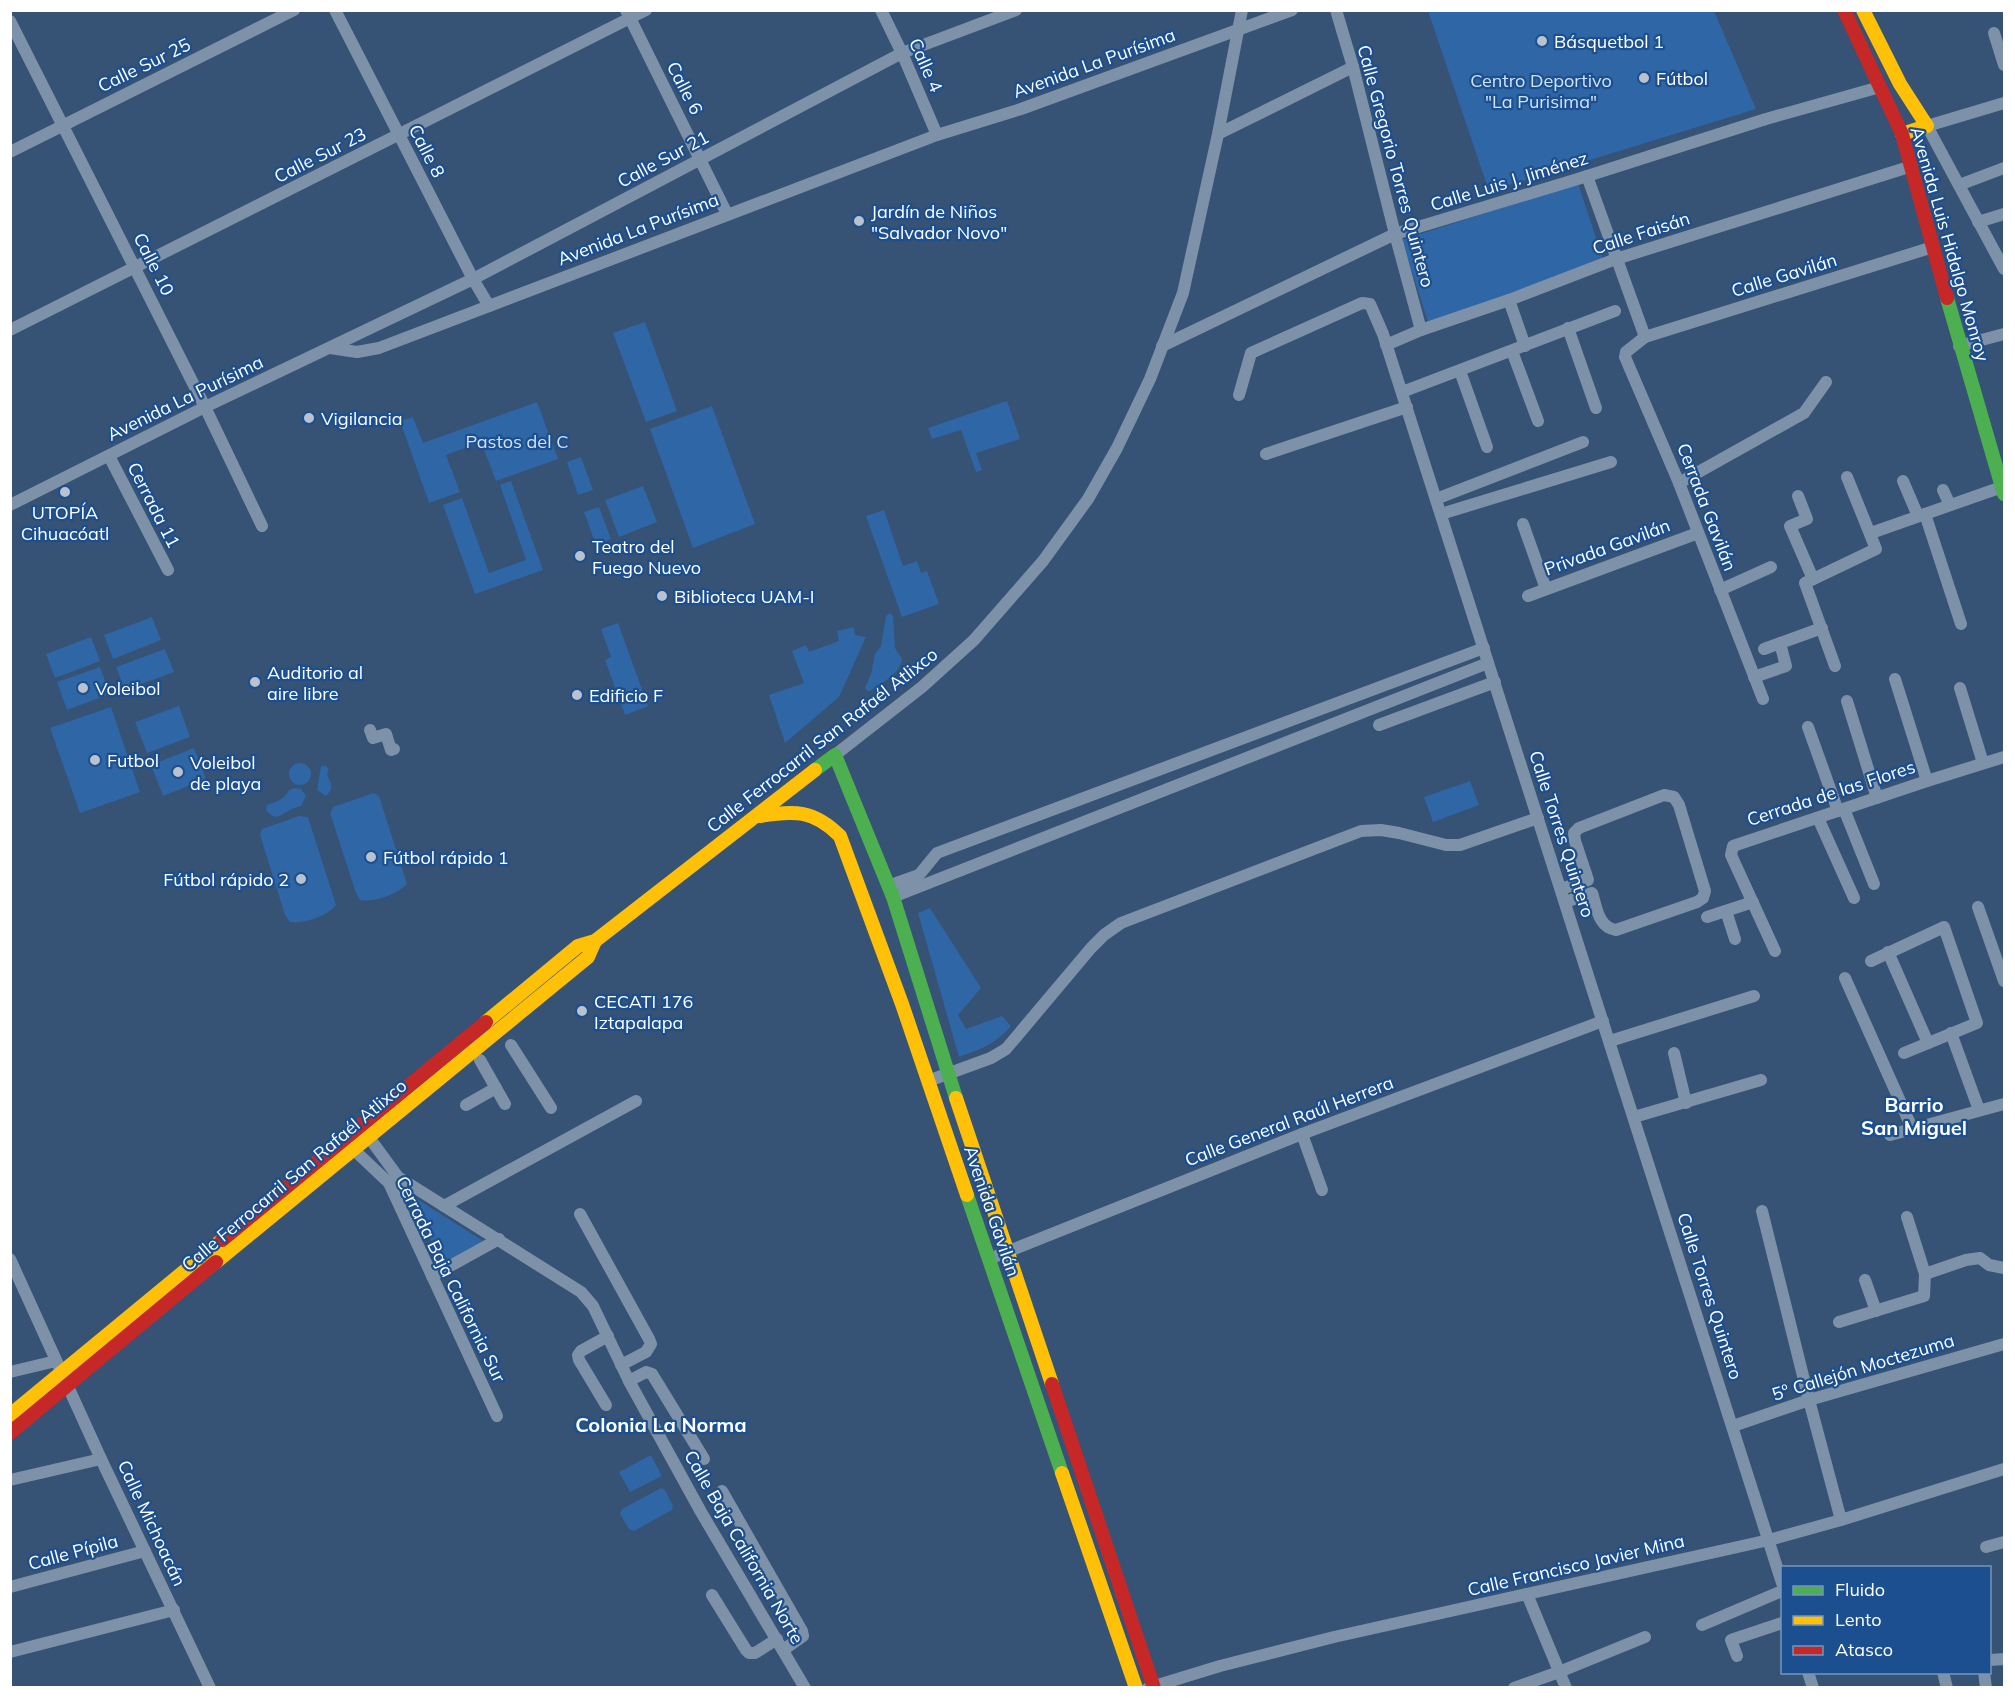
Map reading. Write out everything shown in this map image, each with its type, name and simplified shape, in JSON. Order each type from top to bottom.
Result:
[{"type":"main road","name":"Avenida Luis Hidalgo Monroy","points":[[1844,10],[1902,134],[1959,346],[2003,491]]},
{"type":"main road","name":"Avenida Luis Hidalgo Monroy","points":[[1863,10],[1897,80],[1913,108],[1927,126]]},
{"type":"main road","points":[[1902,134],[1927,126]]},
{"type":"main road","name":"Calle Ferrocarril San Rafaél Atlixco","points":[[10,1415],[578,946],[595,940],[835,755]]},
{"type":"main road","name":"Avenida Gavilán","points":[[835,755],[891,892],[948,1075],[1152,1687]]},
{"type":"main road","name":"Avenida Gavilán","points":[[756,817],[786,811],[800,811],[832,826],[840,836],[902,1004],[1136,1688]]},
{"type":"main road","name":"Calle Ferrocarril San Rafaél Atlixco","points":[[10,1433],[62,1373],[353,1149],[588,957],[595,940]]},
{"type":"street","name":"Calle Sur 25","points":[[10,152],[294,10]]},
{"type":"street","name":"Calle 8","points":[[335,10],[489,306]]},
{"type":"street","name":"Calle Sur 23","points":[[10,330],[399,135],[628,14],[646,10]]},
{"type":"street","name":"Calle 4","points":[[880,10],[902,53],[937,135]]},
{"type":"street","name":"Calle Sur 21","points":[[330,348],[473,279],[902,53],[1016,10]]},
{"type":"street","name":"Calle Ferrocarril San Rafaél Atlixco","points":[[835,755],[922,687],[974,640],[1043,561],[1088,499],[1117,448],[1150,379],[1182,293],[1218,134],[1242,10]]},
{"type":"street","name":"Avenida La Purísima","points":[[10,505],[330,348],[357,352],[379,348],[937,135],[1021,109],[1292,10]]},
{"type":"street","name":"Calle Gregorio Torres Quintero","points":[[1336,10],[1421,330]]},
{"type":"street","name":"Calle 6","points":[[628,14],[727,214]]},
{"type":"street","name":"Calle 10","points":[[10,21],[206,407],[262,526]]},
{"type":"street","points":[[1994,33],[2004,65]]},
{"type":"street","points":[[1218,134],[1353,67]]},
{"type":"street","name":"Calle Luis J. Jiménez","points":[[1162,346],[1395,234],[1766,119],[1880,87]]},
{"type":"street","points":[[2004,103],[1927,126],[2004,269]]},
{"type":"street","name":"Calle Faisán","points":[[1386,345],[1616,259],[1912,166]]},
{"type":"street","points":[[1959,185],[2004,168]]},
{"type":"street","points":[[1587,176],[1645,337]]},
{"type":"street","points":[[1978,222],[2004,214]]},
{"type":"street","name":"Calle Gavilán","points":[[1645,337],[1933,247]]},
{"type":"street","points":[[1509,300],[1525,346]]},
{"type":"street","name":"Calle Torres Quintero","points":[[1239,395],[1251,353],[1362,303],[1370,304],[1375,312],[1407,407],[1769,1540]]},
{"type":"street","points":[[1402,392],[1615,310]]},
{"type":"street","points":[[1568,328],[1596,408]]},
{"type":"street","points":[[1959,346],[2004,334]]},
{"type":"street","name":"Cerrada Gavilán","points":[[1645,337],[1629,347],[1625,357],[1679,483],[1763,699]]},
{"type":"street","points":[[1512,351],[1538,421]]},
{"type":"street","points":[[1460,371],[1488,447]]},
{"type":"street","points":[[1679,483],[1804,413],[1826,382]]},
{"type":"street","points":[[1266,454],[1407,407]]},
{"type":"street","points":[[1436,499],[1583,442]]},
{"type":"street","name":"Cerrada 11","points":[[109,456],[168,570]]},
{"type":"street","points":[[1441,514],[1611,462]]},
{"type":"street","points":[[1835,666],[1805,583],[1876,549],[1847,477]]},
{"type":"street","points":[[1903,481],[1921,515],[1961,624]]},
{"type":"street","points":[[1943,490],[1950,505]]},
{"type":"street","points":[[1871,533],[1950,505],[2003,491]]},
{"type":"street","points":[[1798,496],[1807,519],[1790,526],[1813,579]]},
{"type":"street","points":[[1523,524],[1546,589]]},
{"type":"street","name":"Privada Gavilán","points":[[1528,596],[1698,533]]},
{"type":"street","points":[[1720,590],[1771,567]]},
{"type":"street","points":[[1764,649],[1822,628]]},
{"type":"street","points":[[1754,677],[1786,666],[1780,643]]},
{"type":"street","points":[[891,892],[919,875],[936,852],[1484,648]]},
{"type":"street","points":[[891,892],[1488,663]]},
{"type":"street","points":[[1896,679],[1927,781]]},
{"type":"street","points":[[1379,725],[1495,682]]},
{"type":"street","points":[[1960,688],[1983,763]]},
{"type":"street","points":[[1847,701],[1876,798]]},
{"type":"street","points":[[1808,727],[1874,884]]},
{"type":"street","points":[[370,730],[373,738],[386,734],[391,750],[394,749]]},
{"type":"street","name":"Cerrada de las Flores","points":[[1775,951],[1731,855],[1733,846],[2004,757]]},
{"type":"street","points":[[1561,889],[1588,880],[1575,841],[1574,833],[1579,828],[1664,795],[1674,797],[1679,805],[1702,880],[1705,891],[1703,898],[1616,930],[1610,929],[1601,921],[1592,893],[1565,902]]},
{"type":"street","points":[[928,1082],[991,1058],[1006,1049],[1091,948],[1104,935],[1121,924],[1361,831],[1399,833],[1446,845],[1460,845],[1538,818]]},
{"type":"street","points":[[1818,818],[1854,898]]},
{"type":"street","points":[[1707,917],[1753,902]]},
{"type":"street","points":[[1978,907],[2004,981]]},
{"type":"street","points":[[1726,911],[1735,939]]},
{"type":"street","points":[[1870,961],[1944,927],[1977,1023],[1904,1053]]},
{"type":"street","points":[[1888,952],[1928,1042]]},
{"type":"street","points":[[1845,978],[1912,1128]]},
{"type":"street","points":[[1610,1041],[1754,996]]},
{"type":"street","name":"Calle General Raúl Herrera","points":[[989,1258],[1302,1134],[1603,1021]]},
{"type":"street","points":[[1951,1033],[1979,1110]]},
{"type":"street","points":[[511,1045],[552,1108]]},
{"type":"street","points":[[1674,1053],[1686,1102]]},
{"type":"street","points":[[480,1060],[505,1104]]},
{"type":"street","points":[[1634,1117],[1761,1080]]},
{"type":"street","points":[[466,1105],[496,1088]]},
{"type":"street","points":[[444,1206],[636,1101]]},
{"type":"street","points":[[1890,1135],[2004,1104]]},
{"type":"street","name":"Calle Baja California Norte","points":[[355,1128],[368,1136],[393,1180],[444,1206],[499,1239],[581,1293],[593,1306],[629,1381],[700,1512],[805,1688]]},
{"type":"street","points":[[1302,1134],[1322,1190]]},
{"type":"street","name":"Cerrada Baja California Sur","points":[[338,1143],[353,1149],[393,1180],[432,1276],[496,1416]]},
{"type":"street","points":[[1762,1211],[1841,1520]]},
{"type":"street","points":[[580,1214],[650,1339],[651,1344],[646,1352],[621,1365]]},
{"type":"street","points":[[1839,1322],[1924,1296],[1925,1274],[1907,1217]]},
{"type":"street","points":[[432,1276],[499,1239]]},
{"type":"street","points":[[1925,1274],[1966,1260],[1980,1258],[1989,1264],[2004,1268]]},
{"type":"street","name":"Calle Michoacán","points":[[10,1259],[15,1279],[62,1373],[210,1688]]},
{"type":"street","points":[[1865,1280],[1876,1311]]},
{"type":"street","points":[[606,1405],[578,1355],[608,1336]]},
{"type":"street","name":"5º Callejón Moctezuma","points":[[1733,1426],[1809,1400],[2004,1344]]},
{"type":"street","points":[[10,1372],[62,1373]]},
{"type":"street","points":[[629,1381],[646,1372],[652,1374],[704,1459]]},
{"type":"street","points":[[10,1480],[101,1459]]},
{"type":"street","name":"Calle Francisco Javier Mina","points":[[1152,1687],[1220,1666],[1334,1637],[1769,1540],[2004,1469]]},
{"type":"street","points":[[712,1595],[750,1653],[803,1636],[722,1491]]},
{"type":"street","points":[[1769,1540],[1781,1580]]},
{"type":"street","points":[[1986,1547],[2004,1542]]},
{"type":"street","name":"Calle Pípila","points":[[10,1587],[145,1551]]},
{"type":"street","points":[[1702,1624],[1781,1591]]},
{"type":"street","points":[[1527,1594],[1566,1688]]},
{"type":"street","points":[[10,1652],[174,1610]]},
{"type":"street","points":[[1737,1656],[1731,1640],[1781,1623]]},
{"type":"street","points":[[1514,1688],[1645,1637]]},
{"type":"green space","name":"Centro Deportivo \"La Purisima\"","points":[[1428,11],[1714,11],[1756,109],[1489,191]]},
{"type":"green space","points":[[1578,183],[1605,265],[1428,322],[1402,240]]},
{"type":"green space","points":[[645,322],[677,411],[646,422],[613,333]]},
{"type":"green space","points":[[1007,401],[1020,439],[976,453],[982,470],[976,472],[961,430],[932,439],[928,428]]},
{"type":"green space","name":"Pastos del C","points":[[537,402],[558,459],[496,481],[481,442],[446,455],[460,492],[429,503],[400,421],[413,417],[423,443]]},
{"type":"green space","points":[[712,406],[755,524],[693,548],[650,429]]},
{"type":"green space","points":[[581,457],[593,490],[578,495],[567,462]]},
{"type":"green space","points":[[511,481],[543,570],[475,594],[443,505],[462,498],[489,573],[526,560],[500,485]]},
{"type":"green space","points":[[643,486],[657,522],[619,537],[605,500]]},
{"type":"green space","points":[[599,507],[611,539],[596,545],[584,512]]},
{"type":"green space","points":[[884,510],[903,566],[917,561],[921,573],[927,571],[939,604],[902,617],[866,516]]},
{"type":"green space","points":[[890,613],[893,616],[895,648],[902,659],[901,664],[890,678],[867,691],[865,688],[871,674],[875,654],[881,646],[886,616]]},
{"type":"green space","points":[[152,617],[161,640],[113,659],[104,635]]},
{"type":"green space","points":[[618,623],[648,706],[625,715],[605,660],[611,657],[601,629]]},
{"type":"green space","points":[[854,627],[855,635],[866,637],[839,697],[785,743],[769,695],[804,683],[792,651],[806,645],[809,652],[839,641],[837,631]]},
{"type":"green space","points":[[91,637],[100,661],[55,678],[46,654]]},
{"type":"green space","points":[[165,649],[174,672],[125,690],[116,667]]},
{"type":"green space","name":"Voleibol","points":[[100,667],[110,694],[67,710],[57,682]]},
{"type":"green space","name":"Voleibol de playa","points":[[179,706],[190,737],[147,753],[135,722]]},
{"type":"green space","name":"Futbol","points":[[111,707],[140,792],[80,813],[50,728]]},
{"type":"green space","name":"Voleibol de playa","points":[[194,748],[206,779],[163,796],[151,765]]},
{"type":"green space","points":[[296,763],[304,763],[311,770],[311,778],[304,785],[296,785],[289,778],[289,770]]},
{"type":"green space","points":[[321,766],[326,766],[329,770],[327,774],[331,788],[326,796],[317,790]]},
{"type":"green space","points":[[1470,781],[1479,805],[1433,822],[1424,797]]},
{"type":"green space","points":[[301,789],[306,796],[301,806],[277,817],[272,816],[266,810],[267,805],[280,800],[289,790]]},
{"type":"green space","name":"Fútbol rápido 1","points":[[374,793],[379,796],[407,884],[385,897],[366,901],[360,900],[356,893],[330,813],[333,807]]},
{"type":"green space","name":"Fútbol rápido 2","points":[[299,816],[308,817],[336,905],[327,913],[315,918],[302,922],[290,922],[285,915],[260,835],[262,829]]},
{"type":"green space","points":[[930,908],[981,988],[958,1015],[966,1029],[1002,1016],[1011,1026],[994,1042],[959,1057],[918,913]]},
{"type":"green space","points":[[403,1190],[483,1241],[444,1263]]},
{"type":"green space","points":[[651,1455],[662,1476],[630,1492],[619,1472]]},
{"type":"green space","points":[[661,1488],[665,1490],[673,1506],[672,1510],[634,1531],[629,1529],[620,1514],[622,1509]]},
{"type":"traffic: fast","points":[[1947,298],[2004,494]]},
{"type":"traffic: fast","points":[[815,770],[835,755],[893,897],[956,1098]]},
{"type":"traffic: fast","points":[[967,1195],[1062,1473]]},
{"type":"traffic: slow","points":[[1863,10],[1900,84],[1927,126],[1902,134]]},
{"type":"traffic: slow","points":[[486,1022],[578,946],[595,941],[815,770]]},
{"type":"traffic: slow","points":[[760,816],[783,813],[803,814],[821,821],[840,836],[902,1004],[967,1195]]},
{"type":"traffic: slow","points":[[216,1262],[588,957],[595,941]]},
{"type":"traffic: slow","points":[[956,1098],[1052,1384]]},
{"type":"traffic: slow","points":[[10,1415],[222,1240]]},
{"type":"traffic: slow","points":[[1062,1473],[1136,1688]]},
{"type":"traffic: jam","points":[[1844,10],[1902,134],[1947,298]]},
{"type":"traffic: jam","points":[[222,1240],[486,1022]]},
{"type":"traffic: jam","points":[[10,1433],[216,1262]]},
{"type":"traffic: jam","points":[[1052,1384],[1154,1688]]},
{"type":"place","name":"Básquetbol 1","points":[[1542,41]]},
{"type":"place","name":"Fútbol","points":[[1644,78]]},
{"type":"place","name":"Jardín de Niños \"Salvador Novo\"","points":[[859,221]]},
{"type":"place","name":"Vigilancia","points":[[309,418]]},
{"type":"place","name":"UTOPÍA Cihuacóatl","points":[[65,492]]},
{"type":"place","name":"Teatro del Fuego Nuevo","points":[[580,556]]},
{"type":"place","name":"Biblioteca UAM-I","points":[[662,596]]},
{"type":"place","name":"Auditorio al aire libre","points":[[255,682]]},
{"type":"place","name":"Voleibol","points":[[83,688]]},
{"type":"place","name":"Edificio F","points":[[577,695]]},
{"type":"place","name":"Futbol","points":[[95,760]]},
{"type":"place","name":"Voleibol de playa","points":[[178,772]]},
{"type":"place","name":"Fútbol rápido 1","points":[[371,857]]},
{"type":"place","name":"Fútbol rápido 2","points":[[301,879]]},
{"type":"place","name":"CECATI 176 Iztapalapa","points":[[582,1011]]},
{"type":"district","name":"Barrio San Miguel","points":[[1914,1116]]},
{"type":"district","name":"Colonia La Norma","points":[[661,1424]]}]
